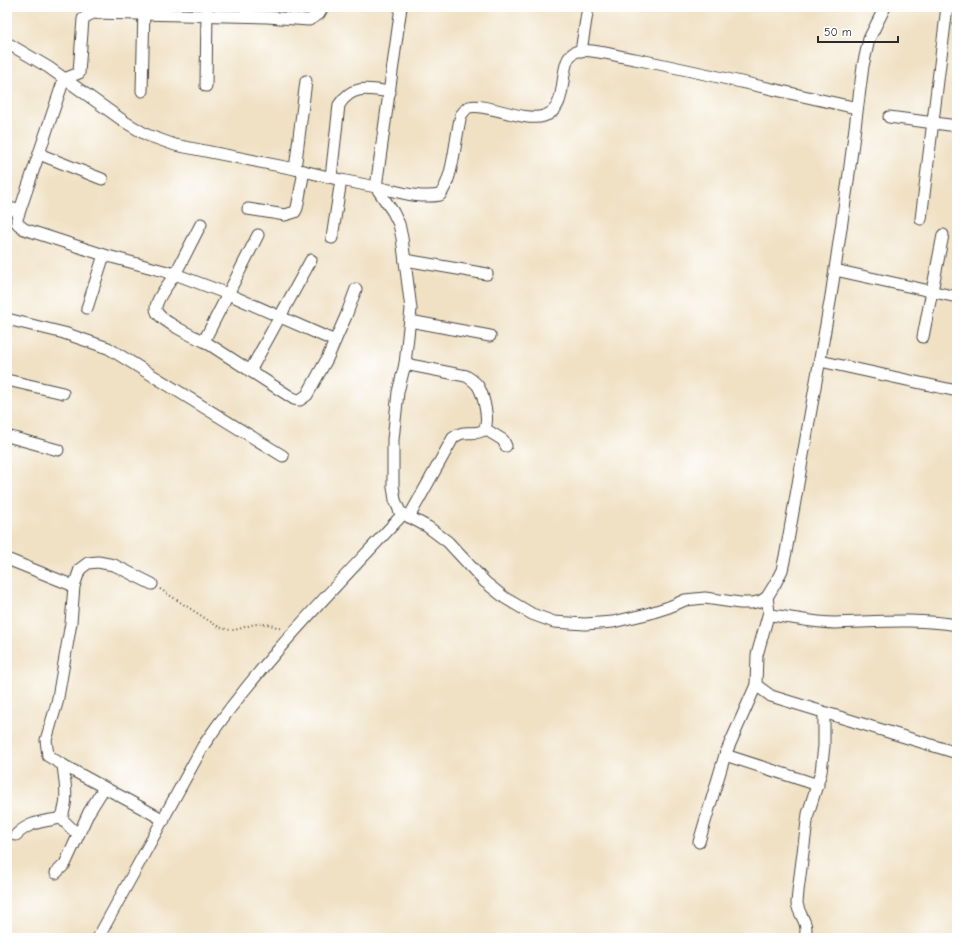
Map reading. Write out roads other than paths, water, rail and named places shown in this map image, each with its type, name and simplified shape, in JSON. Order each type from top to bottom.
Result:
[{"type":"street","points":[[323,7],[319,14],[309,20],[207,12],[143,11],[93,13],[86,16],[83,19],[79,73],[64,79],[20,208],[17,223],[24,229],[104,255],[175,274],[228,294],[334,341]]},
{"type":"street","points":[[401,7],[376,186],[399,224],[411,309],[405,364],[398,392],[393,440],[393,486],[396,500],[400,512],[428,527],[448,542],[485,582],[505,598],[532,614],[554,622],[585,624],[613,622],[647,614],[685,600],[705,598],[752,603],[761,601],[767,597],[782,570],[835,270],[863,66],[869,39],[885,7]]},
{"type":"street","points":[[581,51],[588,7]]},
{"type":"street","points":[[921,219],[947,7]]},
{"type":"street","points":[[142,91],[143,11]]},
{"type":"street","points":[[206,86],[207,12]]},
{"type":"street","points":[[7,43],[48,67],[125,122],[147,135],[175,145],[430,197],[440,195],[449,178],[461,115],[468,108],[481,106],[525,117],[543,117],[551,114],[557,108],[567,62],[572,54],[581,51],[587,50],[644,61],[857,108]]},
{"type":"street","points":[[248,209],[285,215],[295,212],[297,208],[306,81]]},
{"type":"street","points":[[332,238],[339,105],[343,98],[350,92],[357,90],[364,89],[390,92]]},
{"type":"street","points":[[889,117],[957,126]]},
{"type":"street","points":[[39,154],[102,179]]},
{"type":"street","points":[[7,210],[20,208]]},
{"type":"street","points":[[201,224],[175,274],[167,284],[157,302],[157,312],[161,317],[192,337],[204,341],[294,399],[300,400],[307,395],[346,316],[356,288]]},
{"type":"street","points":[[204,341],[258,235]]},
{"type":"street","points":[[923,337],[943,235]]},
{"type":"street","points":[[87,308],[104,255]]},
{"type":"street","points":[[250,371],[311,260]]},
{"type":"street","points":[[405,260],[487,274]]},
{"type":"street","points":[[835,270],[957,297]]},
{"type":"street","points":[[7,319],[64,333],[108,348],[283,456]]},
{"type":"street","points":[[410,321],[490,336]]},
{"type":"street","points":[[820,361],[957,391]]},
{"type":"street","points":[[98,938],[164,820],[203,746],[224,716],[261,669],[292,634],[406,515],[453,438],[459,433],[481,431],[485,429],[487,424],[485,406],[480,389],[474,381],[466,376],[405,364]]},
{"type":"street","points":[[7,380],[63,393]]},
{"type":"street","points":[[485,429],[503,440],[506,446]]},
{"type":"street","points":[[7,436],[58,450]]},
{"type":"street","points":[[7,559],[74,586]]},
{"type":"street","points":[[152,584],[114,565],[98,562],[88,564],[80,569],[74,586],[71,623],[57,702],[46,740],[48,756],[164,820]]},
{"type":"street","points":[[699,842],[725,755],[756,685],[757,655],[769,615],[769,604],[767,597]]},
{"type":"street","points":[[769,615],[834,623],[908,620],[957,625]]},
{"type":"street","points":[[756,685],[771,696],[957,753]]},
{"type":"street","points":[[805,938],[805,921],[797,904],[798,891],[808,814],[818,785],[824,746],[824,713]]},
{"type":"street","points":[[725,755],[818,785]]},
{"type":"street","points":[[61,818],[65,810],[65,786],[62,765]]},
{"type":"street","points":[[56,873],[65,864],[89,812],[104,788]]},
{"type":"street","points":[[61,818],[73,830],[79,833]]},
{"type":"street","points":[[16,835],[24,827],[37,822],[61,818]]}]
